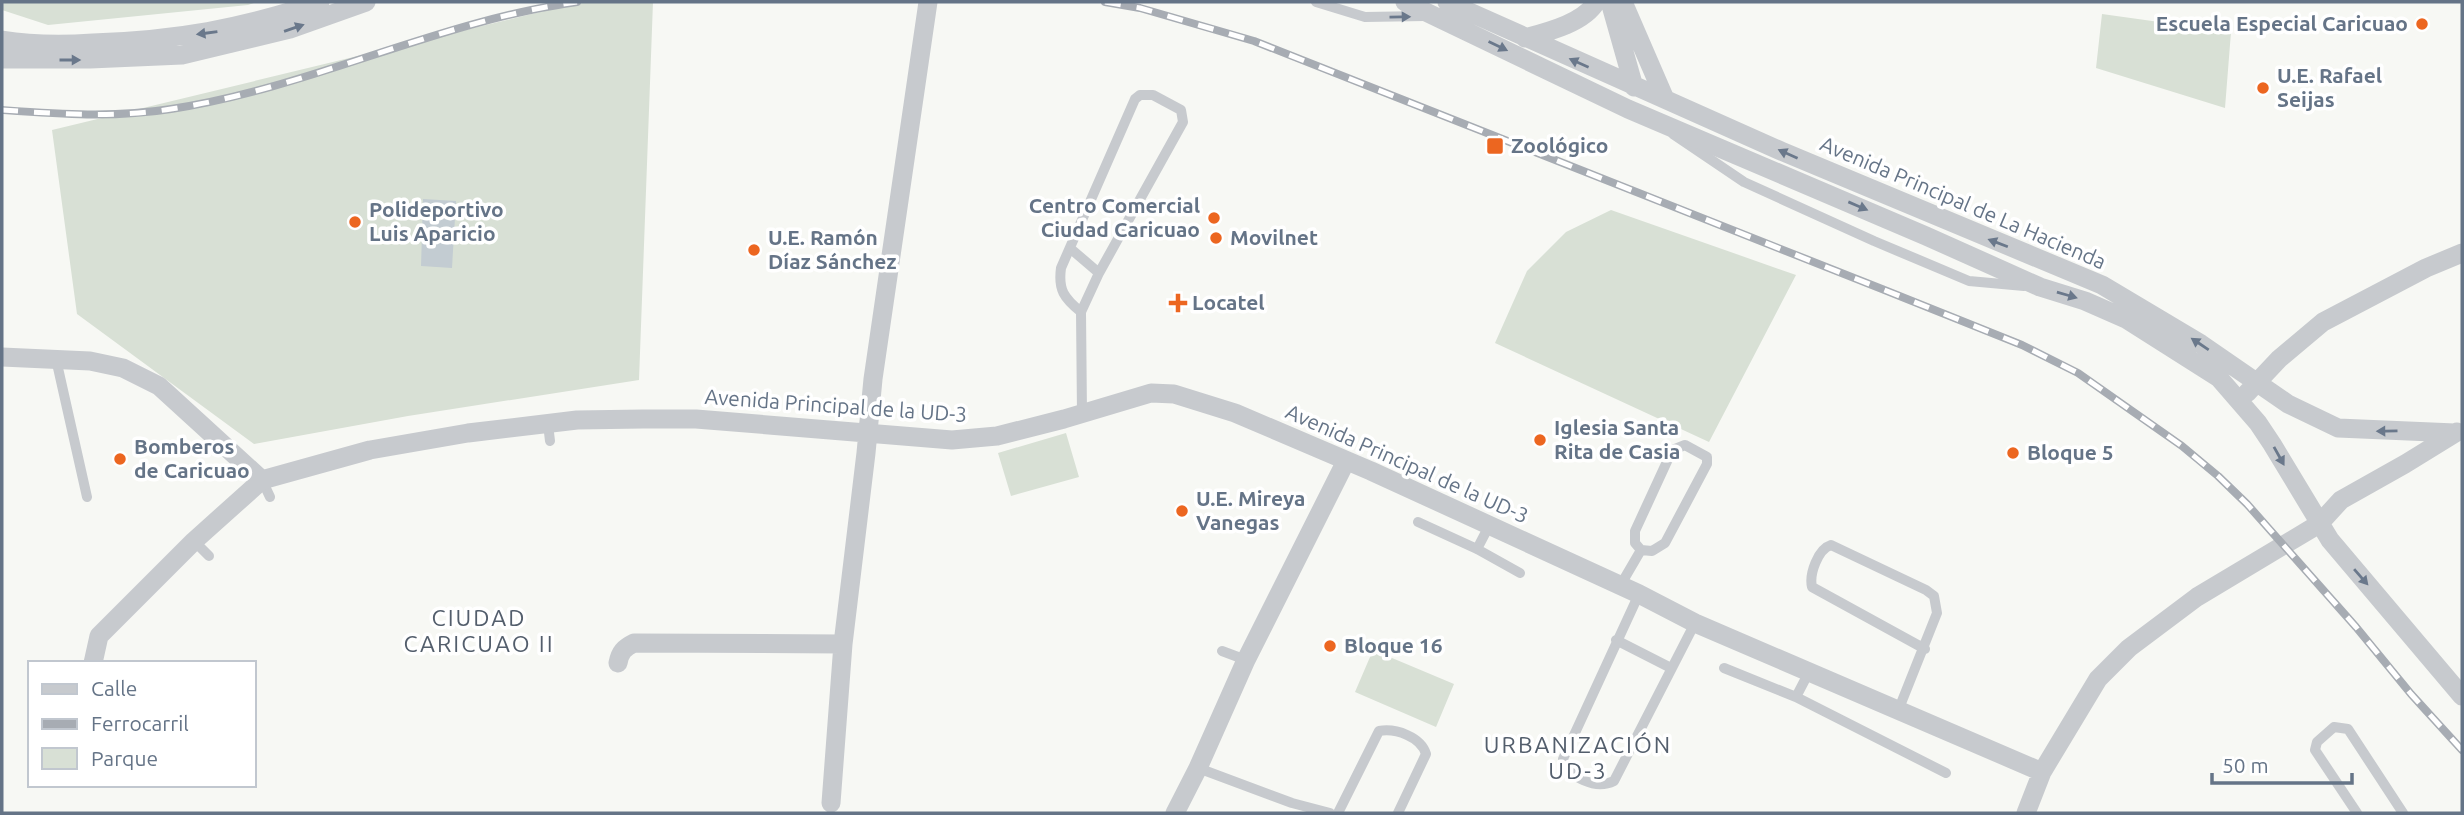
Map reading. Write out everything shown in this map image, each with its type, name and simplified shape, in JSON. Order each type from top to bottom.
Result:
[{"type":"street","points":[[2,38],[23,44],[119,43],[221,31],[320,2]]},
{"type":"street","points":[[2,59],[90,60],[182,55],[290,29],[366,2]]},
{"type":"street","points":[[832,808],[843,645],[873,379],[928,2]]},
{"type":"street","name":"Avenida Principal de La Hacienda","points":[[1405,2],[1442,9],[1525,38],[1845,179],[2102,285],[2201,344],[2288,404],[2338,428],[2459,431]]},
{"type":"street","points":[[1525,38],[1573,22],[1584,16],[1596,2]]},
{"type":"street","points":[[1610,2],[1634,88],[1628,109]]},
{"type":"street","points":[[1623,2],[1665,99],[1659,122]]},
{"type":"street","name":"Avenida Principal de La Hacienda","points":[[1442,9],[1628,109],[2039,287],[2085,301],[2126,319],[2219,378],[2272,444],[2330,540],[2462,696]]},
{"type":"street","points":[[2239,401],[2279,359],[2323,322],[2426,268],[2462,253]]},
{"type":"street","points":[[2,357],[90,361],[123,368],[159,386],[266,489]]},
{"type":"street","name":"Avenida Principal de la UD-3","points":[[93,661],[99,636],[194,541],[266,489],[370,450],[468,433],[549,433],[577,421],[696,419],[952,440],[997,436],[1151,393],[1174,394],[1235,413],[1346,461],[1639,594],[1695,624],[2042,772]]},
{"type":"street","points":[[2026,813],[2042,772],[2098,679],[2129,648],[2195,591],[2319,524],[2341,500],[2459,431]]},
{"type":"street","points":[[1175,813],[1246,660],[1346,461]]},
{"type":"street","points":[[618,663],[620,654],[634,643],[843,645]]},
{"type":"lane","points":[[1315,2],[1365,17],[1442,9]]},
{"type":"lane","points":[[1081,312],[1062,292],[1059,281],[1061,268],[1135,99],[1147,94],[1181,110],[1183,122],[1081,312],[1082,414]]},
{"type":"lane","points":[[1071,249],[1100,273]]},
{"type":"lane","points":[[56,359],[87,498]]},
{"type":"lane","points":[[1685,445],[1705,454],[1707,464],[1665,543],[1652,551],[1641,550],[1635,543],[1635,531],[1670,455],[1675,449],[1685,445]]},
{"type":"lane","points":[[1418,522],[1477,549],[1520,573]]},
{"type":"lane","points":[[1477,549],[1489,526]]},
{"type":"lane","points":[[194,541],[209,556]]},
{"type":"lane","points":[[1898,710],[1925,649],[1937,613],[1934,596],[1831,545],[1823,549],[1811,575],[1812,587],[1925,649]]},
{"type":"lane","points":[[1620,586],[1641,550]]},
{"type":"lane","points":[[1639,594],[1563,759],[1569,772],[1595,785],[1614,781],[1695,624]]},
{"type":"lane","points":[[1616,640],[1671,668]]},
{"type":"lane","points":[[1222,651],[1246,660]]},
{"type":"lane","points":[[1724,668],[1796,697],[1946,774]]},
{"type":"lane","points":[[1796,697],[1809,672]]},
{"type":"lane","points":[[2357,813],[2315,750],[2317,742],[2334,727],[2348,729],[2403,813]]},
{"type":"lane","points":[[1338,813],[1380,731],[1387,730],[1416,740],[1423,745],[1426,754],[1398,813]]},
{"type":"lane","points":[[1198,768],[1292,803],[1331,813]]},
{"type":"green space","points":[[2,2],[257,2],[48,25],[2,10]]},
{"type":"green space","name":"Polideportivo Luis Aparicio","points":[[581,2],[653,2],[639,380],[408,416],[254,444],[77,314],[52,130]]},
{"type":"green space","points":[[2102,14],[2231,32],[2225,108],[2096,68]]},
{"type":"green space","points":[[1611,210],[1796,275],[1709,442],[1495,343],[1527,271],[1566,232]]},
{"type":"green space","points":[[1066,433],[1079,477],[1011,496],[998,453]]},
{"type":"green space","points":[[1373,650],[1454,684],[1436,727],[1355,692]]},
{"type":"shaded area","points":[[423,199],[456,201],[452,268],[421,266]]},
{"type":"railway","points":[[2,110],[108,114],[171,109],[274,86],[474,24],[577,2]]},
{"type":"railway","points":[[1105,2],[1140,8],[1254,41],[2022,345],[2078,373],[2182,446],[2247,504],[2462,750]]},
{"type":"place","name":"Escuela Especial Caricuao","points":[[2422,24]]},
{"type":"place","name":"U.E. Rafael Seijas","points":[[2263,88]]},
{"type":"place","name":"Zoológico","points":[[1495,146]]},
{"type":"place","name":"Centro Comercial Ciudad Caricuao","points":[[1214,218]]},
{"type":"place","name":"Polideportivo Luis Aparicio","points":[[355,222]]},
{"type":"place","name":"Movilnet","points":[[1216,238]]},
{"type":"place","name":"U.E. Ramón Díaz Sánchez","points":[[754,250]]},
{"type":"place","name":"Locatel","points":[[1178,303]]},
{"type":"place","name":"Iglesia Santa Rita de Casia","points":[[1540,440]]},
{"type":"place","name":"Bloque 5","points":[[2013,453]]},
{"type":"place","name":"Bomberos de Caricuao","points":[[120,459]]},
{"type":"place","name":"U.E. Mireya Vanegas","points":[[1182,511]]},
{"type":"place","name":"Bloque 16","points":[[1330,646]]},
{"type":"district","name":"CIUDAD CARICUAO II","points":[[479,631]]},
{"type":"district","name":"URBANIZACIÓN UD-3","points":[[1578,758]]}]
